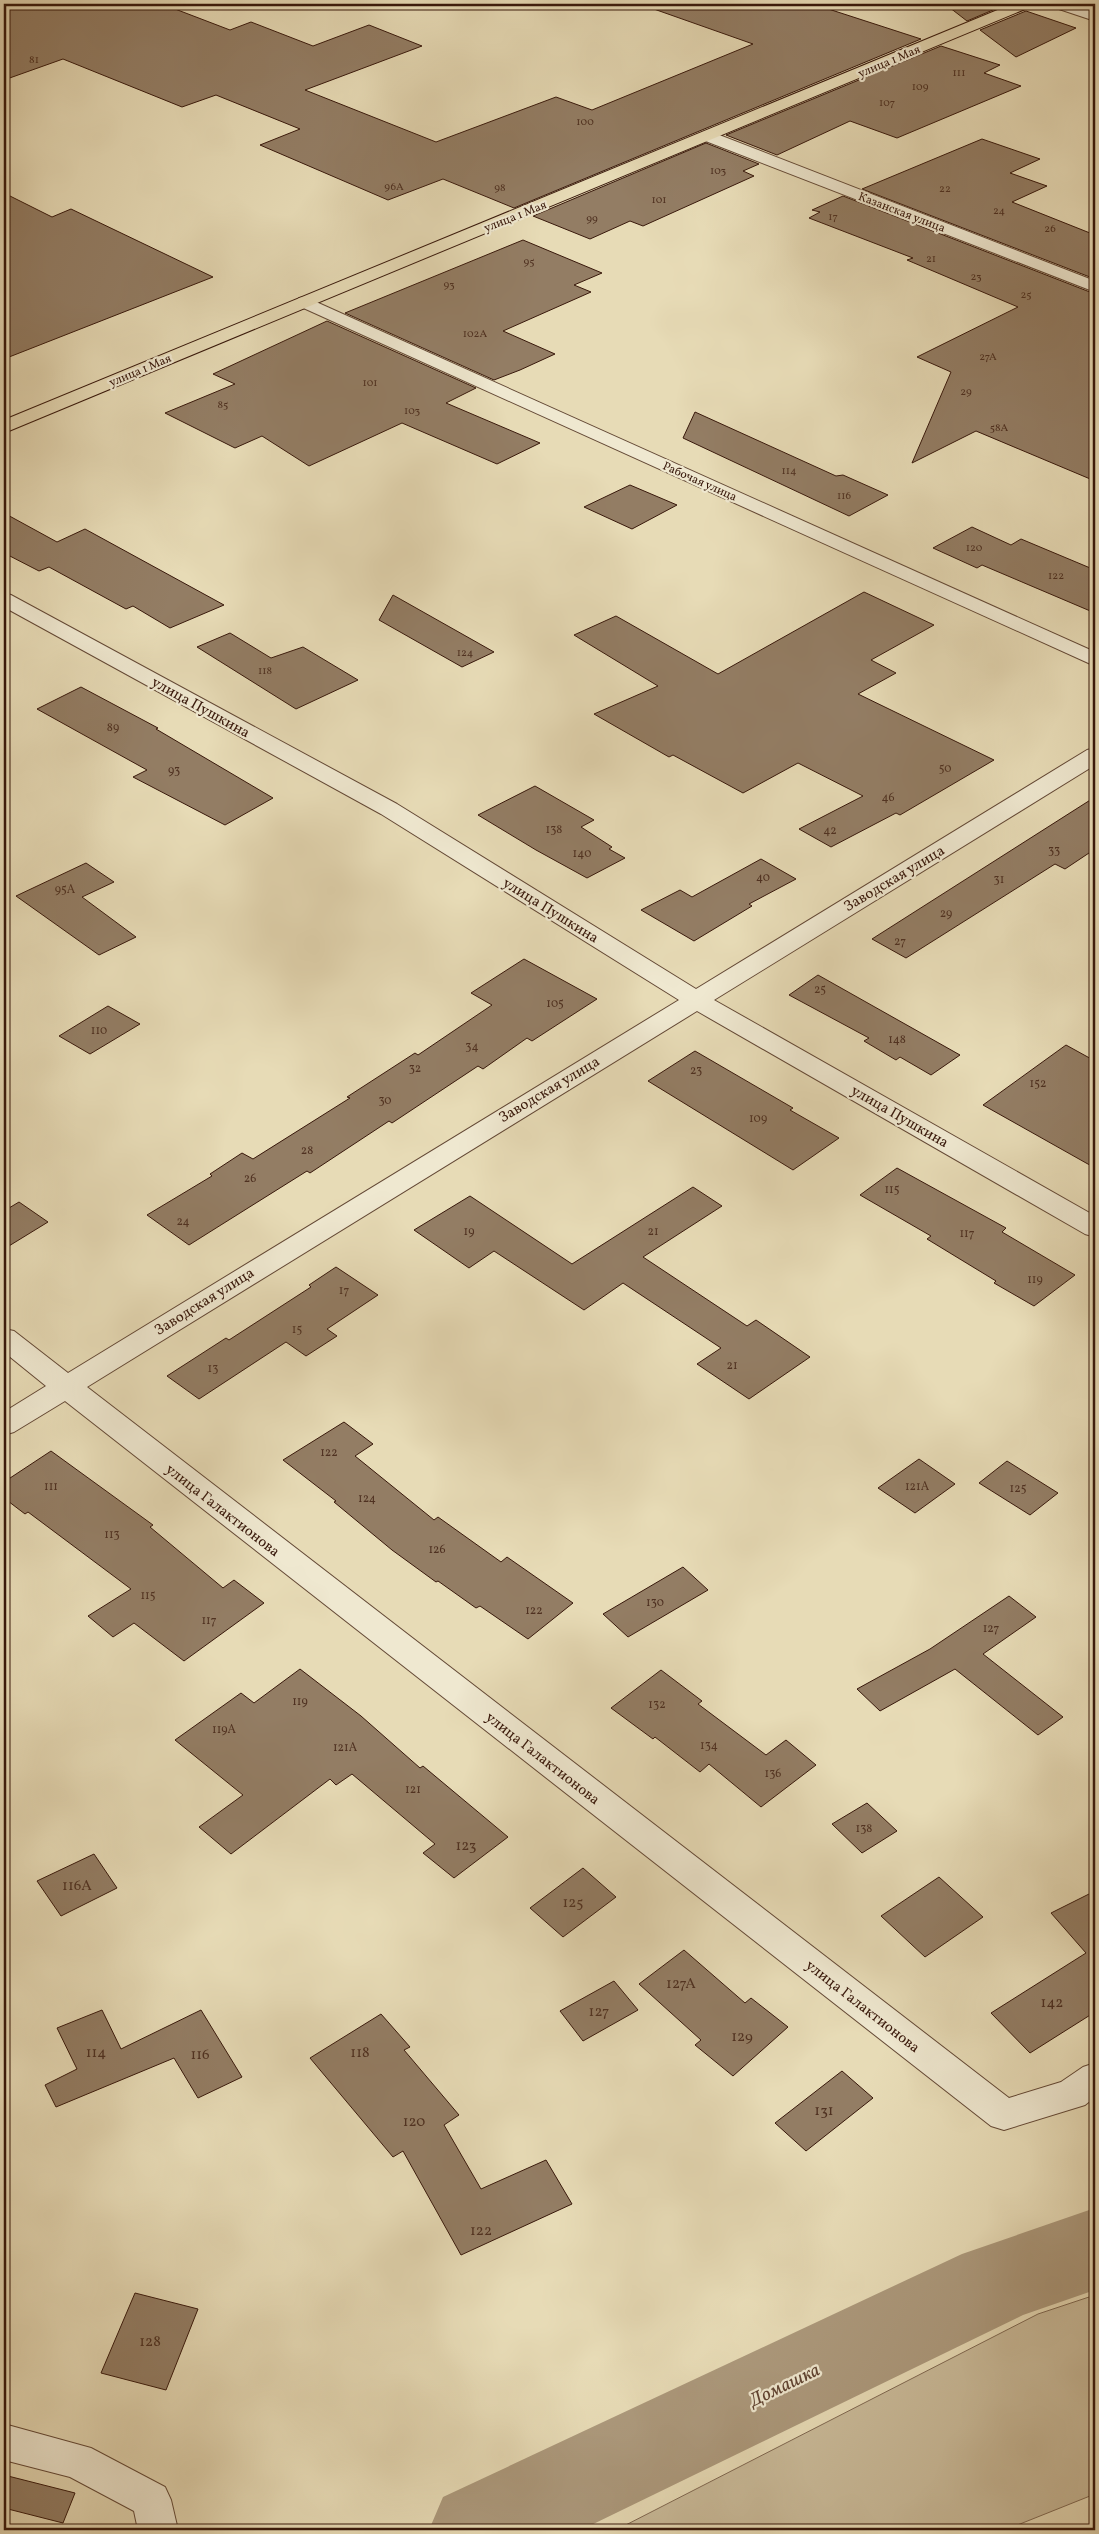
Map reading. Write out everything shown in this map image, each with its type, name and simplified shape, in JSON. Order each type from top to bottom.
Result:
[{"type":"main road","name":"улица 1 Мая","points":[[4,427],[1025,4]]},
{"type":"street","points":[[1058,4],[1095,16]]},
{"type":"street","name":"Казанская улица","points":[[709,136],[1095,287]]},
{"type":"street","name":"Рабочая улица","points":[[305,302],[1095,660]]},
{"type":"street","name":"улица Пушкина","points":[[4,599],[389,810],[695,999],[1095,1228]]},
{"type":"street","name":"Заводская улица","points":[[4,1425],[1095,755]]},
{"type":"street","name":"улица Галактионова","points":[[4,1338],[1004,2115],[1072,2094],[1095,2078]]},
{"type":"street","points":[[4,2442],[77,2461],[151,2500],[158,2530]]},
{"type":"shaded area","points":[[1095,2295],[1095,2494],[1005,2530],[616,2530],[1038,2314]]},
{"type":"building","points":[[4,4],[162,4],[230,30],[251,22],[313,46],[369,25],[422,46],[305,90],[436,142],[556,97],[592,110],[753,44],[651,8],[651,4],[813,4],[921,39],[514,208],[443,179],[388,200],[260,145],[300,129],[216,95],[182,107],[63,59],[4,80]]},
{"type":"building","points":[[945,4],[1007,4],[967,21]]},
{"type":"building","points":[[1026,11],[1076,28],[1016,57],[980,30]]},
{"type":"building","points":[[941,46],[1000,65],[984,73],[1021,86],[897,138],[850,121],[777,155],[726,135]]},
{"type":"building","points":[[982,139],[1040,159],[1010,173],[1047,186],[1012,202],[1095,235],[1095,279],[862,189]]},
{"type":"building","points":[[706,143],[759,164],[743,171],[754,176],[643,226],[630,221],[590,239],[533,216]]},
{"type":"building","points":[[4,193],[52,217],[71,209],[213,277],[4,359]]},
{"type":"building","points":[[843,196],[1095,294],[1095,481],[976,431],[912,463],[951,372],[917,357],[1018,307],[907,260],[913,258],[809,218],[820,212],[812,210]]},
{"type":"building","points":[[523,240],[602,273],[574,285],[591,292],[503,331],[555,354],[520,370],[494,380],[345,313]]},
{"type":"building","points":[[327,321],[476,388],[446,403],[540,443],[497,464],[402,423],[309,466],[262,436],[235,448],[165,413],[235,384],[213,374]]},
{"type":"building","points":[[695,412],[836,476],[843,475],[888,495],[849,516],[683,438]]},
{"type":"building","points":[[630,485],[677,505],[632,529],[584,507]]},
{"type":"building","points":[[4,513],[57,542],[85,529],[224,605],[170,628],[133,606],[126,609],[49,567],[39,571],[4,553]]},
{"type":"building","points":[[972,527],[1011,545],[1021,539],[1095,570],[1095,613],[982,565],[977,568],[933,548]]},
{"type":"building","points":[[864,592],[934,625],[871,660],[896,673],[858,694],[994,760],[900,815],[896,813],[831,847],[799,829],[863,796],[798,763],[743,793],[673,755],[669,757],[594,714],[658,686],[574,635],[616,616],[718,674]]},
{"type":"building","points":[[393,595],[494,652],[462,667],[379,620]]},
{"type":"building","points":[[230,633],[271,658],[303,647],[358,680],[296,709],[197,647]]},
{"type":"building","points":[[81,687],[158,728],[156,729],[273,798],[225,825],[133,777],[147,770],[37,709]]},
{"type":"building","points":[[535,786],[594,820],[581,827],[612,847],[609,849],[625,858],[587,878],[478,815]]},
{"type":"building","points":[[1095,797],[1095,849],[1065,869],[1055,864],[906,958],[872,939]]},
{"type":"building","points":[[761,859],[796,879],[749,904],[752,906],[694,941],[641,910],[680,890],[692,897]]},
{"type":"building","points":[[86,863],[114,882],[82,897],[136,937],[99,955],[16,896]]},
{"type":"building","points":[[524,959],[597,999],[532,1041],[527,1038],[483,1069],[478,1066],[392,1123],[389,1121],[310,1173],[307,1171],[189,1245],[147,1215],[212,1176],[210,1174],[242,1153],[253,1159],[350,1098],[347,1097],[415,1053],[418,1055],[492,1005],[471,993]]},
{"type":"building","points":[[818,975],[960,1055],[931,1075],[900,1057],[896,1060],[864,1041],[869,1038],[789,995]]},
{"type":"building","points":[[108,1006],[140,1024],[90,1054],[59,1036]]},
{"type":"building","points":[[1066,1045],[1095,1061],[1095,1168],[983,1105]]},
{"type":"building","points":[[695,1051],[793,1108],[790,1110],[839,1138],[793,1170],[648,1081]]},
{"type":"building","points":[[897,1168],[1006,1228],[1002,1232],[1075,1275],[1034,1306],[994,1283],[996,1281],[927,1239],[931,1236],[860,1195]]},
{"type":"building","points":[[693,1187],[722,1206],[643,1257],[747,1326],[756,1320],[810,1357],[749,1399],[697,1364],[721,1348],[623,1283],[584,1310],[494,1251],[469,1268],[414,1230],[470,1196],[572,1264]]},
{"type":"building","points":[[19,1202],[48,1222],[4,1249],[4,1211]]},
{"type":"building","points":[[336,1267],[378,1295],[327,1329],[337,1336],[306,1356],[286,1342],[199,1399],[167,1376],[226,1338],[229,1340],[311,1287],[309,1285]]},
{"type":"building","points":[[344,1422],[373,1444],[355,1456],[434,1520],[438,1517],[501,1562],[507,1557],[573,1603],[528,1639],[480,1606],[476,1608],[438,1581],[436,1582],[392,1550],[334,1502],[336,1501],[283,1460]]},
{"type":"building","points":[[51,1451],[153,1525],[150,1527],[223,1588],[234,1580],[264,1603],[184,1661],[134,1623],[113,1637],[88,1616],[131,1589],[28,1512],[25,1514],[4,1498],[4,1482]]},
{"type":"building","points":[[919,1459],[955,1484],[915,1513],[878,1488]]},
{"type":"building","points":[[1007,1461],[1058,1493],[1030,1515],[979,1483]]},
{"type":"building","points":[[683,1567],[708,1590],[628,1637],[603,1614]]},
{"type":"building","points":[[1009,1596],[1036,1617],[983,1654],[1063,1717],[1038,1735],[955,1669],[880,1711],[857,1689],[930,1649]]},
{"type":"building","points":[[300,1669],[361,1716],[420,1768],[423,1766],[508,1837],[454,1878],[423,1853],[435,1844],[352,1774],[336,1785],[330,1779],[231,1854],[199,1827],[243,1795],[175,1740],[241,1693],[254,1703]]},
{"type":"building","points":[[661,1670],[702,1701],[698,1704],[766,1755],[786,1740],[816,1765],[761,1807],[709,1764],[700,1772],[655,1737],[653,1739],[611,1708]]},
{"type":"building","points":[[867,1803],[897,1831],[862,1853],[832,1824]]},
{"type":"building","points":[[94,1854],[117,1888],[61,1916],[37,1881]]},
{"type":"building","points":[[583,1868],[616,1897],[563,1937],[530,1908]]},
{"type":"building","points":[[939,1877],[983,1917],[925,1957],[881,1916]]},
{"type":"building","points":[[1095,1891],[1095,2012],[1030,2053],[991,2013],[1086,1953],[1051,1913]]},
{"type":"building","points":[[684,1950],[745,2003],[751,1998],[788,2027],[733,2076],[695,2045],[701,2040],[639,1984]]},
{"type":"building","points":[[614,1981],[638,2010],[583,2041],[560,2011]]},
{"type":"building","points":[[102,2010],[121,2049],[201,2010],[242,2077],[198,2098],[174,2058],[56,2107],[45,2085],[77,2069],[57,2028]]},
{"type":"building","points":[[381,2014],[410,2047],[404,2050],[459,2115],[444,2125],[481,2189],[546,2160],[572,2204],[461,2255],[403,2151],[393,2157],[310,2058]]},
{"type":"building","points":[[842,2071],[873,2098],[806,2151],[775,2123]]},
{"type":"building","points":[[135,2293],[198,2309],[166,2390],[101,2373]]},
{"type":"building","points":[[4,2475],[75,2493],[63,2523],[4,2508]]},
{"type":"waterway","name":"Домашка","points":[[478,2530],[995,2283],[1095,2249]]}]
